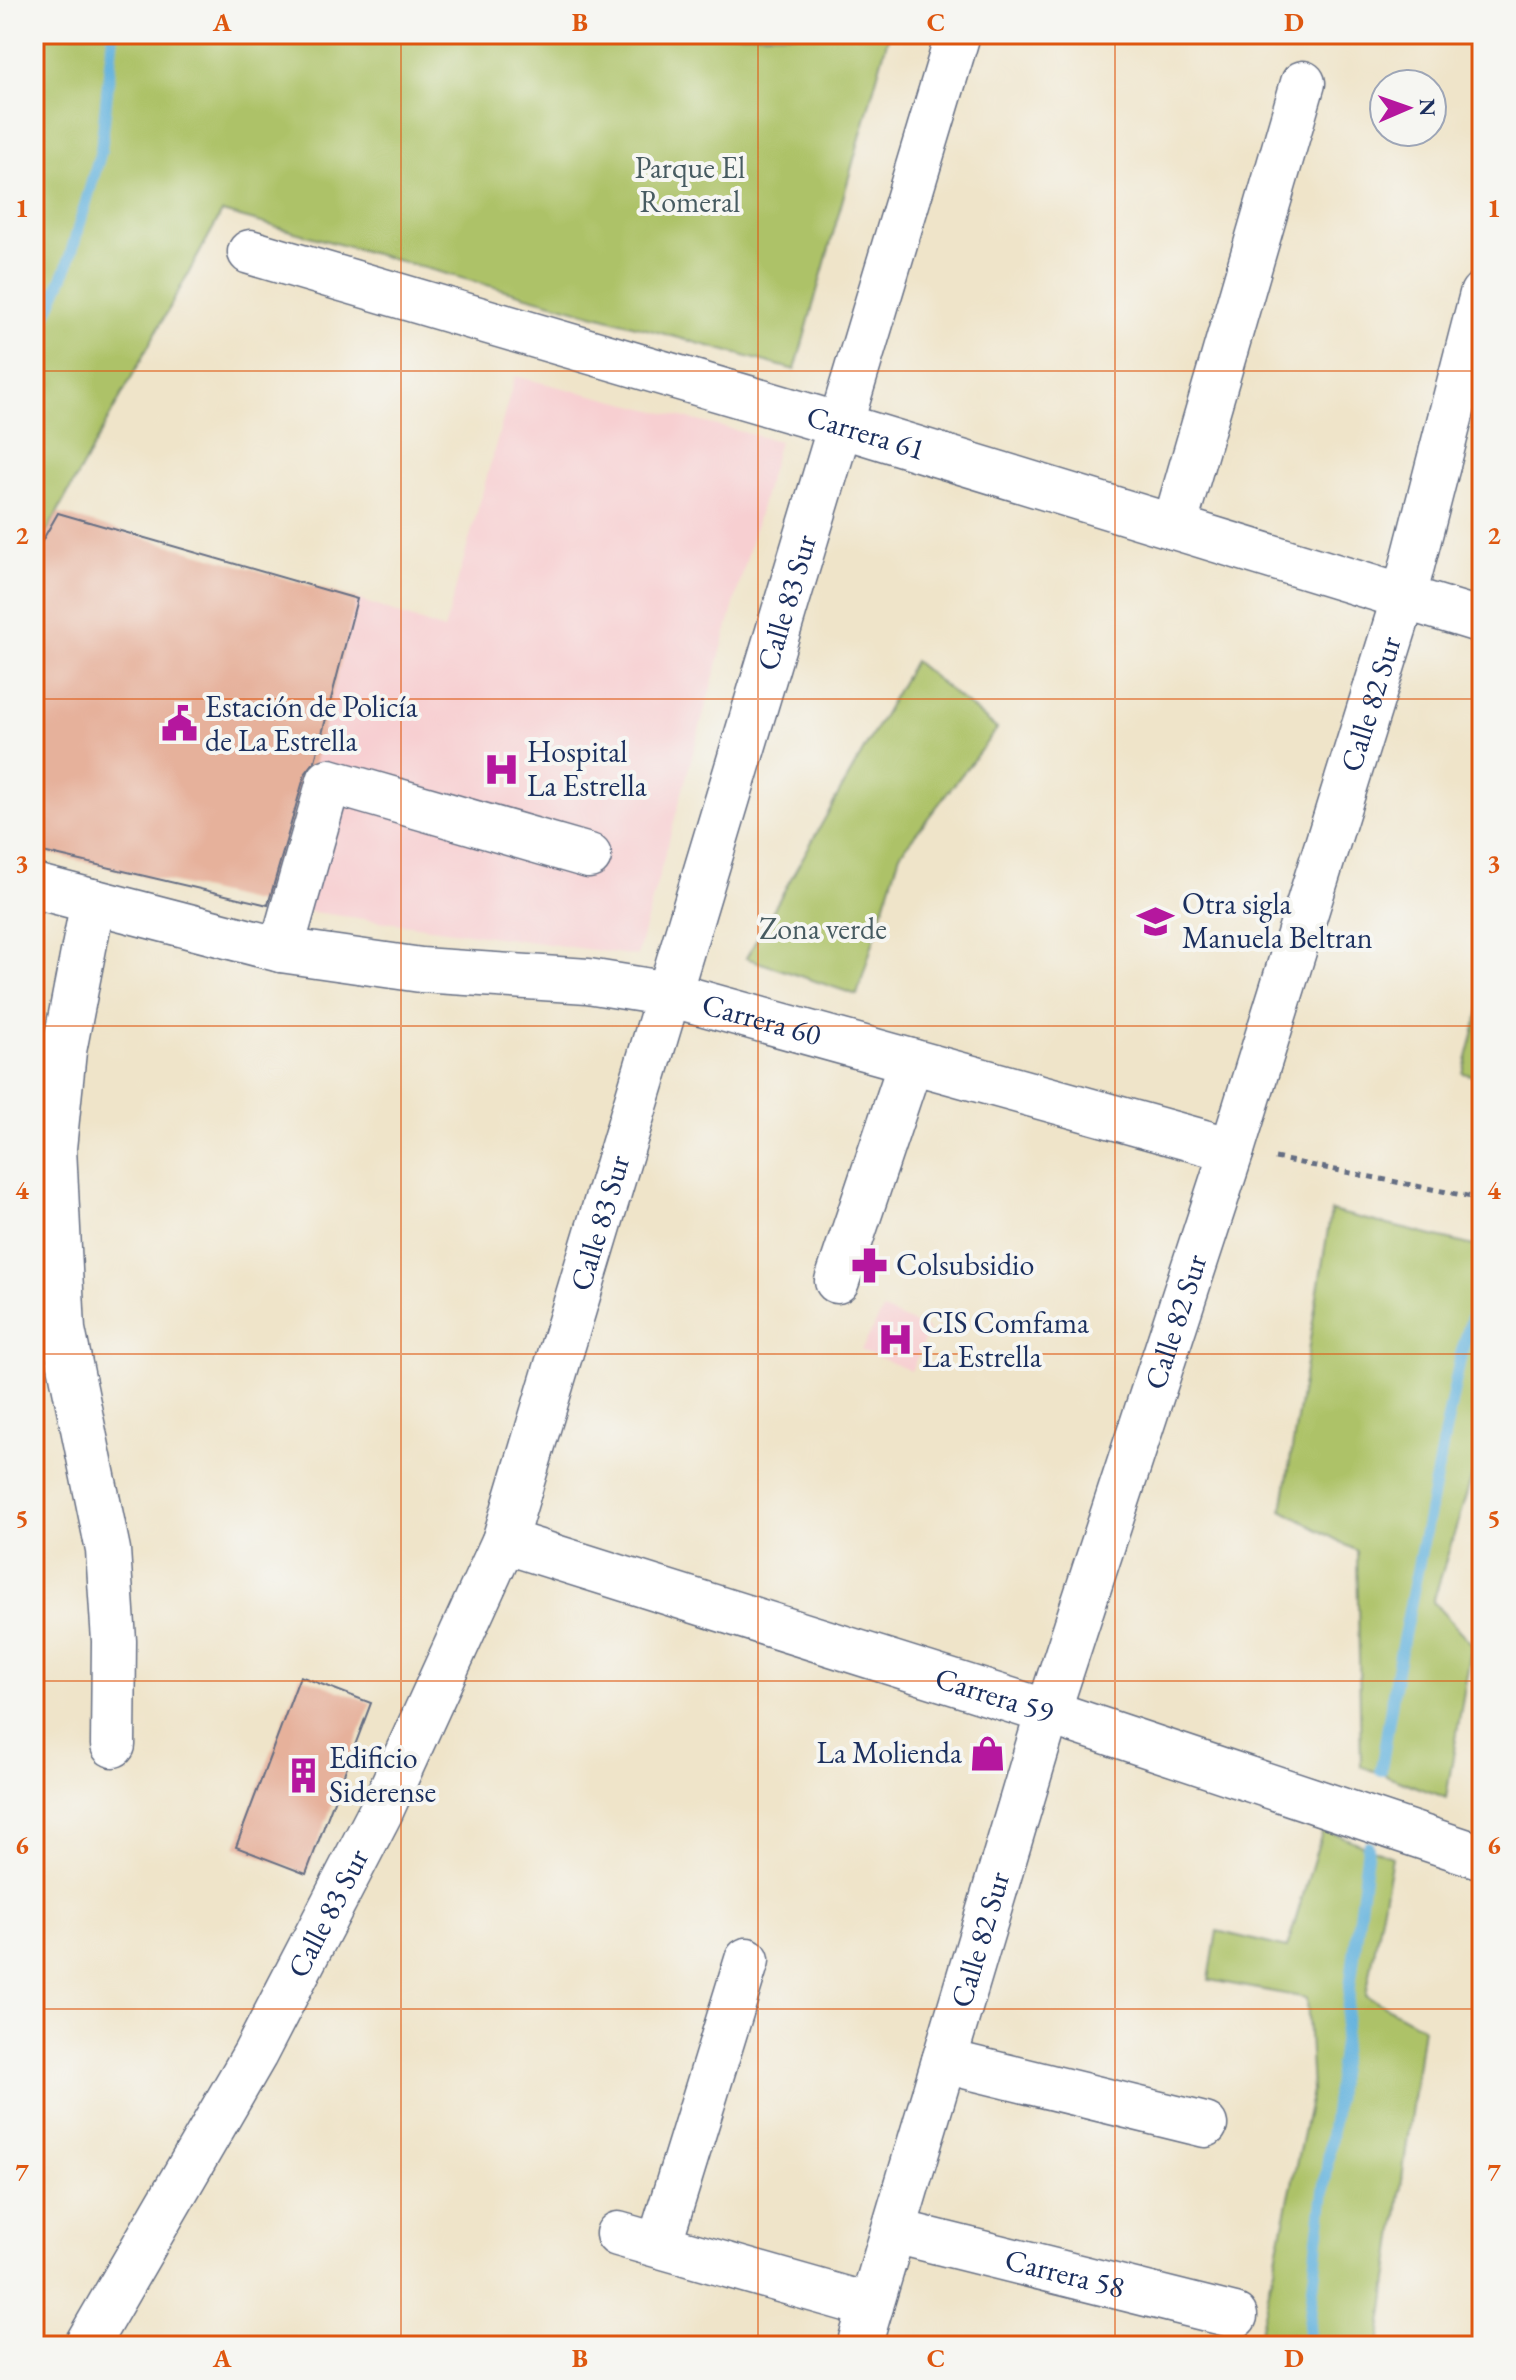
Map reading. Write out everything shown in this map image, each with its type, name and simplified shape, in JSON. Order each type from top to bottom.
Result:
[{"type":"street","name":"Calle 83 Sur","points":[[86,2346],[270,2026],[380,1813],[504,1541],[958,34]]},
{"type":"street","points":[[1174,527],[1303,83]]},
{"type":"street","name":"Carrera 61","points":[[250,252],[840,425],[1482,621]]},
{"type":"street","name":"Calle 82 Sur","points":[[865,2326],[1048,1712],[1232,1150],[1404,597],[1482,294]]},
{"type":"street","points":[[281,950],[329,781],[589,856]]},
{"type":"street","name":"Carrera 60","points":[[34,886],[281,950],[421,970],[588,981],[669,994],[1232,1150]]},
{"type":"street","points":[[93,901],[64,1051],[54,1148],[63,1330],[108,1550],[114,1654],[113,1745]]},
{"type":"street","points":[[837,1281],[911,1061]]},
{"type":"street","name":"Carrera 59","points":[[504,1541],[1048,1712],[1482,1857]]},
{"type":"street","points":[[659,2245],[747,1960]]},
{"type":"street","points":[[944,2061],[1205,2125]]},
{"type":"street","name":"Carrera 58","points":[[894,2231],[1235,2316]]},
{"type":"street","points":[[618,2234],[659,2245],[865,2326]]},
{"type":"path","points":[[1232,1150],[1482,1199]]},
{"type":"shaded area","name":"Hospital La Estrella","points":[[515,376],[779,441],[637,956],[276,907],[357,599],[444,630]]},
{"type":"shaded area","name":"CIS Comfama La Estrella","points":[[883,1310],[929,1330],[911,1371],[861,1350]]},
{"type":"green space","name":"Parque El Romeral","points":[[40,34],[889,34],[795,370],[222,212],[34,555],[34,65]]},
{"type":"green space","name":"Zona verde","points":[[914,661],[997,729],[900,854],[857,995],[746,958]]},
{"type":"green space","points":[[1482,1000],[1482,1078],[1463,1073]]},
{"type":"green space","points":[[1331,1211],[1482,1248],[1482,1444],[1433,1602],[1472,1644],[1446,1798],[1361,1766],[1357,1551],[1282,1510]]},
{"type":"green space","points":[[1323,1829],[1392,1857],[1366,1996],[1423,2027],[1379,2346],[1257,2346],[1312,2091],[1307,1998],[1209,1980],[1217,1931],[1287,1948]]},
{"type":"building","name":"Estación de Policía de La Estrella","points":[[58,513],[357,599],[315,761],[305,774],[268,905],[34,850],[34,555]]},
{"type":"building","name":"Edificio Siderense","points":[[300,1676],[371,1703],[306,1874],[236,1847]]},
{"type":"waterway","points":[[34,342],[67,267],[101,151],[113,34]]},
{"type":"waterway","points":[[1381,1770],[1396,1675],[1461,1354],[1482,1284]]},
{"type":"waterway","points":[[1307,2346],[1368,1846]]},
{"type":"place","name":"Estación de Policía de La Estrella","points":[[179,724]]},
{"type":"place","name":"Hospital La Estrella","points":[[501,769]]},
{"type":"place","name":"Otra sigla Manuela Beltran","points":[[1156,921]]},
{"type":"place","name":"Colsubsidio","points":[[870,1265]]},
{"type":"place","name":"CIS Comfama La Estrella","points":[[896,1340]]},
{"type":"place","name":"La Molienda","points":[[988,1753]]},
{"type":"place","name":"Edificio Siderense","points":[[303,1775]]}]
